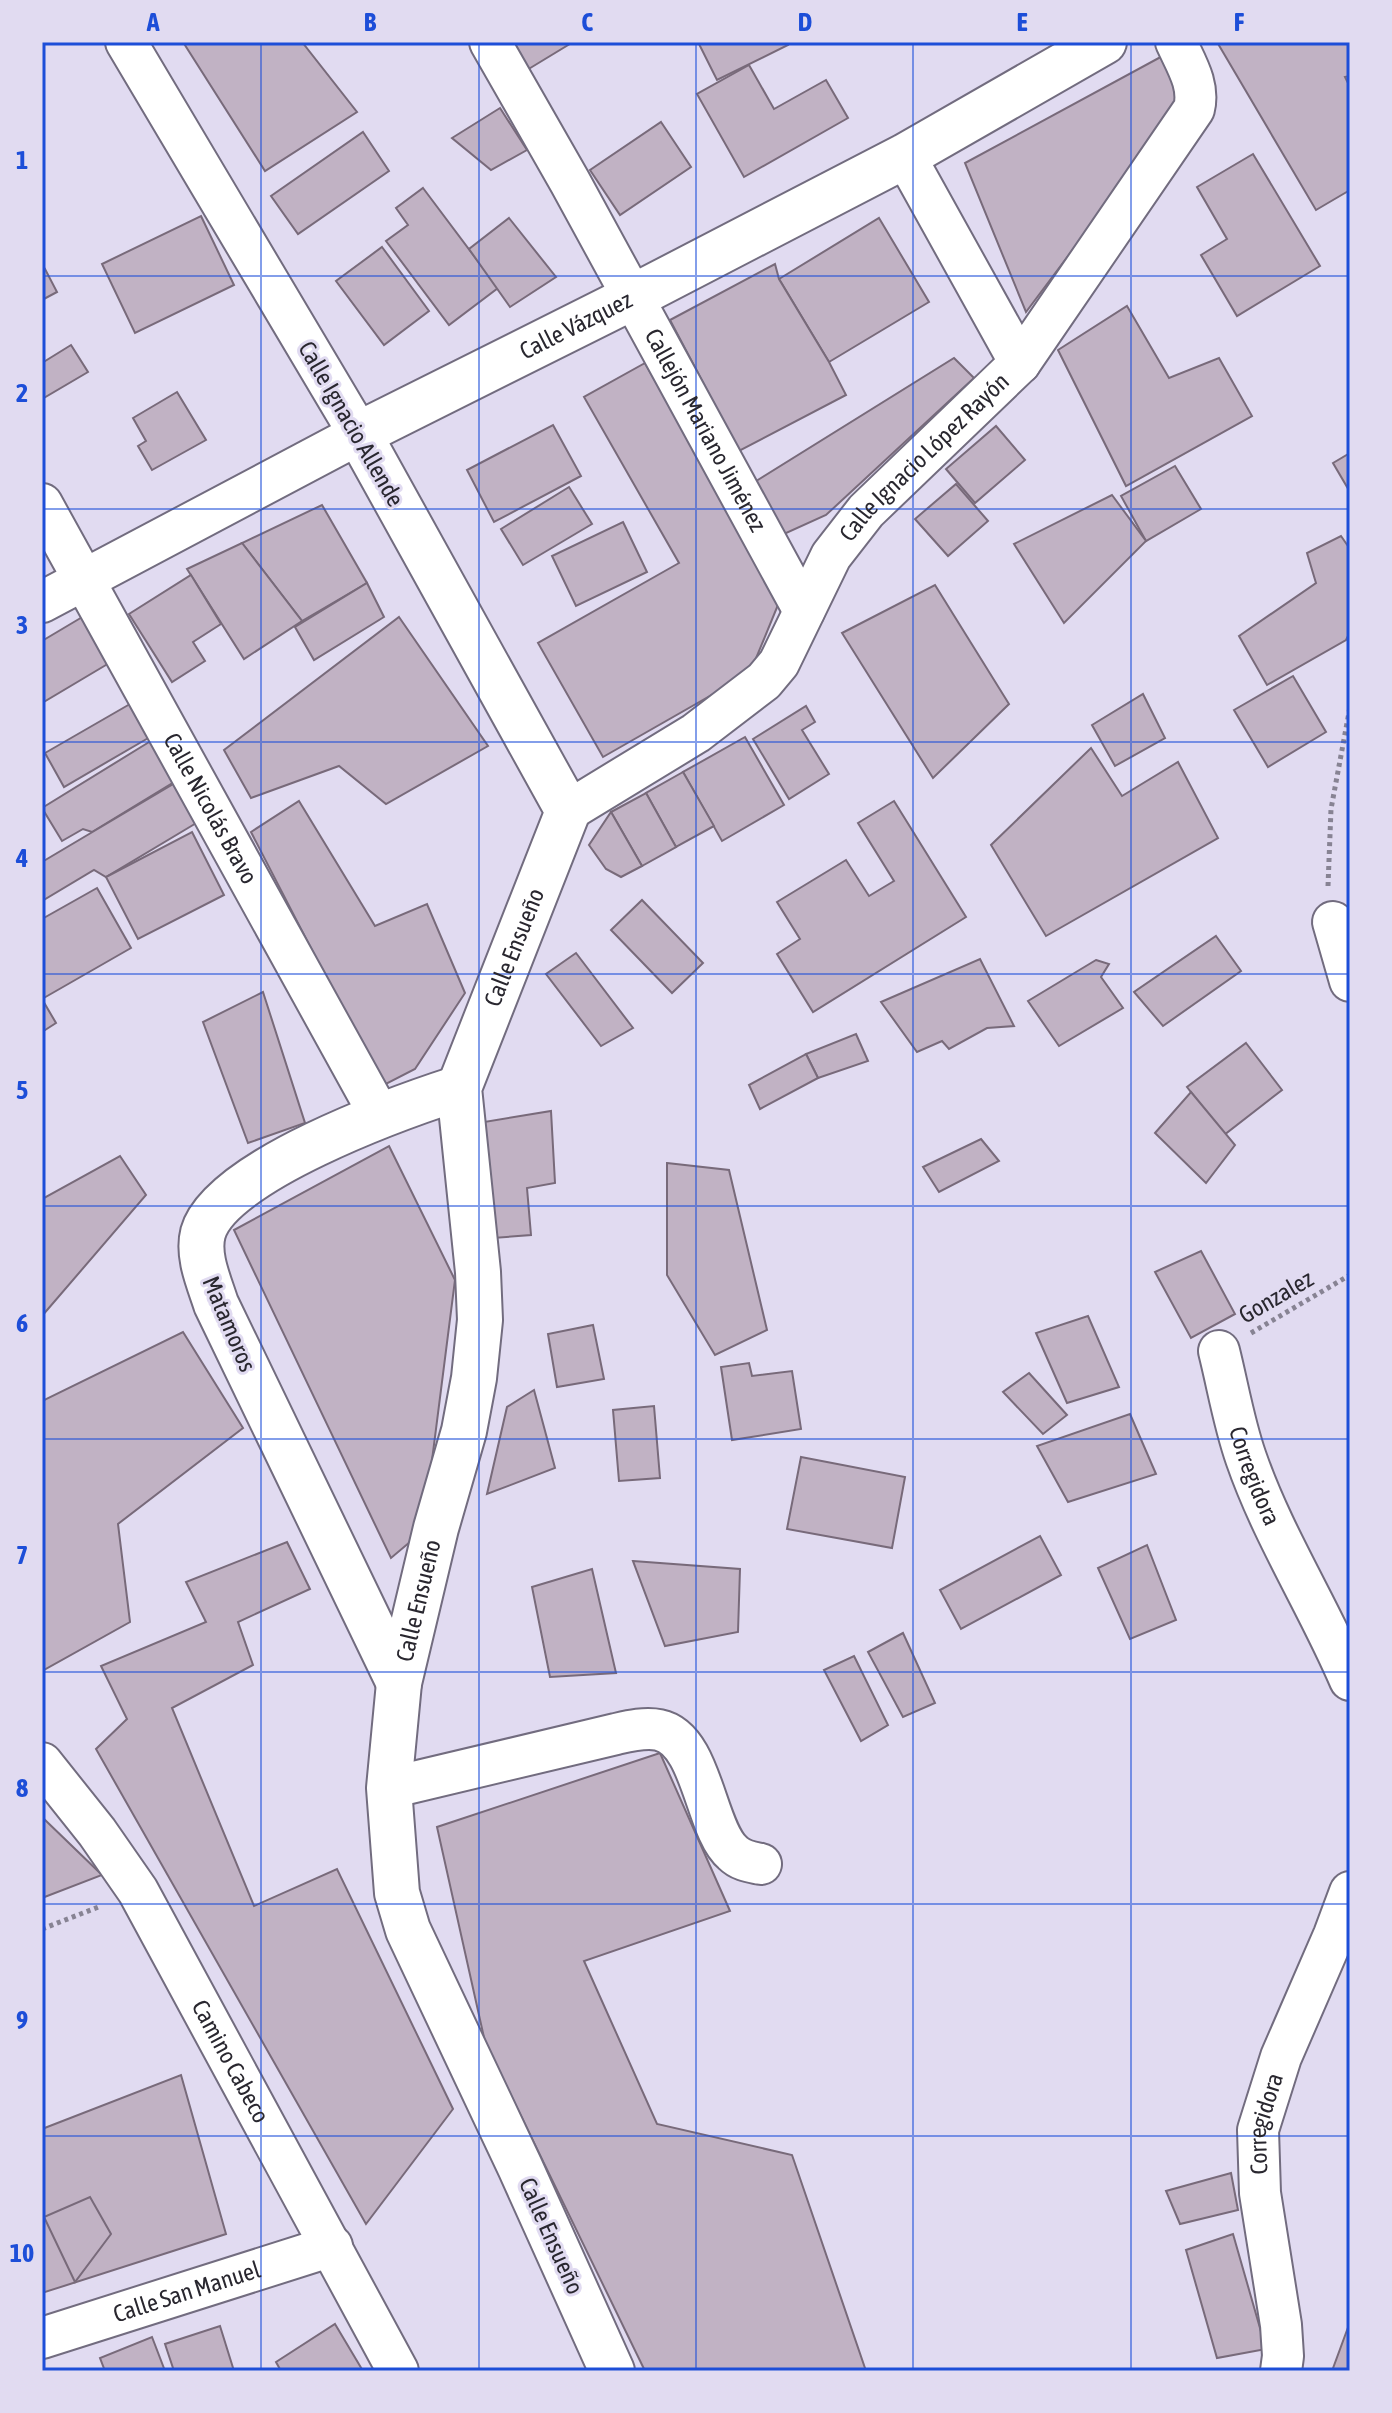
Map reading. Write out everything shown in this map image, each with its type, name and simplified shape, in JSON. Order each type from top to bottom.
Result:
[{"type":"street","name":"Calle Ignacio Allende","points":[[126,42],[359,434],[568,811]]},
{"type":"street","name":"Callejón Mariano Jiménez","points":[[490,42],[570,182],[804,611]]},
{"type":"street","name":"Calle Vázquez","points":[[42,602],[359,434],[905,156],[1104,42]]},
{"type":"street","name":"Calle Ignacio López Rayón","points":[[568,811],[696,733],[764,681],[779,663],[831,556],[866,511],[1020,363],[1194,109],[1197,97],[1195,86],[1176,42]]},
{"type":"street","points":[[905,156],[1020,363]]},
{"type":"street","name":"Calle Nicolás Bravo","points":[[42,504],[379,1114]]},
{"type":"street","name":"Calle Ensueño","points":[[568,811],[459,1088],[480,1320],[464,1431],[436,1528],[399,1683],[389,1788],[397,1893],[408,1930],[612,2371]]},
{"type":"street","points":[[1333,922],[1350,981]]},
{"type":"street","name":"Matamoros","points":[[399,1683],[216,1304],[203,1262],[203,1233],[218,1206],[248,1180],[379,1114],[459,1088]]},
{"type":"street","name":"Corregidora","points":[[1219,1351],[1245,1457],[1286,1552],[1332,1638],[1350,1680]]},
{"type":"street","points":[[389,1788],[616,1734],[642,1729],[660,1730],[671,1736],[688,1755],[722,1838],[731,1852],[743,1860],[761,1864]]},
{"type":"street","name":"Camino Cabeco","points":[[42,1763],[97,1832],[138,1891],[398,2371]]},
{"type":"street","name":"Corregidora","points":[[1281,2371],[1281,2325],[1260,2193],[1258,2130],[1281,2057],[1350,1892]]},
{"type":"street","name":"Calle San Manuel","points":[[42,2338],[332,2246]]},
{"type":"path","points":[[1333,922],[1327,877],[1331,809],[1350,707]]},
{"type":"path","name":"Gonzalez","points":[[1219,1351],[1350,1275]]},
{"type":"path","points":[[42,1929],[138,1891]]},
{"type":"building","points":[[183,42],[302,42],[357,112],[265,171]]},
{"type":"building","points":[[510,42],[573,42],[527,70]]},
{"type":"building","points":[[698,42],[787,42],[788,45],[717,80]]},
{"type":"building","points":[[1217,42],[1350,42],[1350,76],[1345,77],[1350,87],[1350,190],[1316,210]]},
{"type":"building","points":[[1168,53],[1187,98],[1026,312],[965,163]]},
{"type":"building","points":[[749,65],[774,109],[826,80],[848,118],[744,177],[697,94]]},
{"type":"building","points":[[500,108],[527,150],[491,170],[452,138]]},
{"type":"building","points":[[661,122],[691,167],[620,215],[590,170]]},
{"type":"building","points":[[363,132],[389,171],[298,234],[271,196]]},
{"type":"building","points":[[1253,154],[1320,266],[1237,316],[1201,255],[1227,239],[1197,187]]},
{"type":"building","points":[[423,188],[498,288],[449,325],[386,241],[408,225],[396,208]]},
{"type":"building","points":[[201,216],[234,285],[135,333],[102,264]]},
{"type":"building","points":[[509,218],[556,277],[510,307],[469,249]]},
{"type":"building","points":[[879,218],[929,302],[829,362],[779,279]]},
{"type":"building","points":[[382,247],[429,311],[384,345],[336,281]]},
{"type":"building","points":[[775,264],[779,279],[846,395],[739,451],[670,320]]},
{"type":"building","points":[[45,269],[57,292],[42,300],[42,271]]},
{"type":"building","points":[[1127,306],[1169,378],[1219,358],[1252,416],[1126,486],[1058,350]]},
{"type":"building","points":[[71,345],[88,372],[42,399],[42,363]]},
{"type":"building","points":[[954,358],[974,378],[826,515],[784,534],[753,483]]},
{"type":"building","points":[[645,363],[780,600],[750,673],[603,757],[538,643],[679,563],[584,397]]},
{"type":"building","points":[[177,392],[206,440],[152,470],[138,446],[146,441],[133,418]]},
{"type":"building","points":[[553,425],[581,476],[494,522],[467,470]]},
{"type":"building","points":[[996,426],[1025,460],[975,503],[946,469]]},
{"type":"building","points":[[1350,453],[1350,492],[1333,463]]},
{"type":"building","points":[[1175,466],[1201,509],[1146,541],[1121,496]]},
{"type":"building","points":[[956,484],[988,521],[948,556],[915,519]]},
{"type":"building","points":[[569,487],[592,524],[523,565],[501,529]]},
{"type":"building","points":[[1112,495],[1146,541],[1064,623],[1014,544]]},
{"type":"building","points":[[322,505],[367,583],[302,621],[242,543]]},
{"type":"building","points":[[623,522],[647,572],[576,606],[552,556]]},
{"type":"building","points":[[1341,536],[1350,549],[1350,632],[1346,640],[1267,685],[1239,636],[1316,583],[1307,553]]},
{"type":"building","points":[[242,543],[302,621],[244,659],[187,569]]},
{"type":"building","points":[[191,575],[221,624],[193,642],[205,661],[172,682],[129,614]]},
{"type":"building","points":[[367,583],[384,617],[314,660],[295,627]]},
{"type":"building","points":[[935,585],[1009,704],[933,778],[842,633]]},
{"type":"building","points":[[89,613],[116,659],[42,703],[42,641]]},
{"type":"building","points":[[399,617],[488,746],[386,804],[339,766],[251,798],[224,750]]},
{"type":"building","points":[[1293,676],[1326,732],[1268,767],[1234,710]]},
{"type":"building","points":[[1143,694],[1165,738],[1115,766],[1092,725]]},
{"type":"building","points":[[130,704],[150,737],[64,787],[45,753]]},
{"type":"building","points":[[806,706],[815,722],[802,730],[829,774],[789,799],[753,739]]},
{"type":"building","points":[[745,737],[784,805],[722,841],[683,772]]},
{"type":"building","points":[[154,739],[179,779],[92,832],[83,829],[62,841],[42,808]]},
{"type":"building","points":[[1091,748],[1122,796],[1178,762],[1218,838],[1046,936],[991,845]]},
{"type":"building","points":[[683,772],[714,826],[676,847],[646,793]]},
{"type":"building","points":[[175,783],[198,822],[106,877],[94,870],[42,901],[42,862]]},
{"type":"building","points":[[646,793],[676,847],[642,866],[611,812]]},
{"type":"building","points":[[299,801],[375,926],[427,904],[465,993],[415,1069],[382,1086],[251,832]]},
{"type":"building","points":[[894,801],[966,917],[813,1012],[777,954],[800,939],[777,902],[846,860],[869,896],[894,881],[858,823]]},
{"type":"building","points":[[611,812],[642,866],[621,877],[606,869],[589,845]]},
{"type":"building","points":[[192,832],[224,895],[138,939],[106,877]]},
{"type":"building","points":[[97,888],[131,948],[42,999],[42,919]]},
{"type":"building","points":[[642,900],[703,963],[672,993],[611,930]]},
{"type":"building","points":[[1216,936],[1241,971],[1163,1026],[1134,992]]},
{"type":"building","points":[[576,953],[633,1028],[601,1046],[546,974]]},
{"type":"building","points":[[980,959],[1014,1026],[987,1028],[949,1049],[942,1041],[917,1052],[881,1002]]},
{"type":"building","points":[[1096,960],[1109,964],[1101,977],[1123,1008],[1059,1046],[1028,1001]]},
{"type":"building","points":[[263,992],[305,1123],[248,1143],[203,1022]]},
{"type":"building","points":[[42,999],[56,1023],[42,1032]]},
{"type":"building","points":[[856,1034],[868,1061],[818,1078],[806,1054]]},
{"type":"building","points":[[1246,1043],[1282,1090],[1224,1135],[1187,1087]]},
{"type":"building","points":[[806,1054],[818,1078],[760,1109],[749,1085]]},
{"type":"building","points":[[1191,1092],[1235,1145],[1206,1183],[1155,1133]]},
{"type":"building","points":[[551,1111],[555,1183],[527,1188],[531,1235],[493,1238],[484,1122]]},
{"type":"building","points":[[981,1139],[999,1161],[939,1192],[923,1167]]},
{"type":"building","points":[[389,1146],[455,1280],[423,1531],[391,1558],[234,1230]]},
{"type":"building","points":[[120,1156],[146,1195],[42,1316],[42,1199]]},
{"type":"building","points":[[667,1163],[729,1170],[767,1330],[715,1355],[667,1275]]},
{"type":"building","points":[[1201,1251],[1235,1314],[1191,1338],[1155,1272]]},
{"type":"building","points":[[1088,1316],[1119,1387],[1067,1403],[1036,1333]]},
{"type":"building","points":[[593,1325],[604,1379],[557,1387],[548,1334]]},
{"type":"building","points":[[183,1332],[243,1428],[118,1524],[130,1622],[42,1671],[42,1401]]},
{"type":"building","points":[[749,1363],[752,1376],[792,1371],[801,1429],[732,1440],[721,1367]]},
{"type":"building","points":[[1029,1373],[1067,1415],[1043,1434],[1003,1392]]},
{"type":"building","points":[[534,1390],[555,1468],[487,1494],[507,1407]]},
{"type":"building","points":[[654,1406],[660,1478],[619,1481],[613,1410]]},
{"type":"building","points":[[1130,1414],[1156,1474],[1068,1502],[1037,1446]]},
{"type":"building","points":[[801,1457],[905,1477],[892,1548],[787,1529]]},
{"type":"building","points":[[1040,1536],[1061,1575],[961,1629],[940,1590]]},
{"type":"building","points":[[287,1542],[310,1589],[238,1622],[253,1665],[172,1708],[254,1906],[337,1869],[453,2109],[366,2224],[96,1749],[127,1719],[101,1666],[206,1622],[186,1582]]},
{"type":"building","points":[[1147,1545],[1176,1620],[1130,1639],[1098,1568]]},
{"type":"building","points":[[633,1561],[740,1569],[738,1632],[665,1646]]},
{"type":"building","points":[[592,1569],[616,1673],[550,1677],[532,1587]]},
{"type":"building","points":[[903,1633],[935,1703],[903,1717],[868,1652]]},
{"type":"building","points":[[854,1656],[888,1725],[861,1741],[824,1670]]},
{"type":"building","points":[[660,1753],[730,1911],[584,1961],[657,2124],[792,2155],[866,2371],[645,2371],[485,2042],[437,1827]]},
{"type":"building","points":[[42,1817],[102,1875],[42,1898]]},
{"type":"building","points":[[181,2075],[226,2234],[42,2293],[42,2129]]},
{"type":"building","points":[[1231,2173],[1238,2210],[1180,2224],[1166,2191]]},
{"type":"building","points":[[90,2197],[111,2234],[75,2282],[44,2217]]},
{"type":"building","points":[[1233,2234],[1266,2349],[1217,2358],[1186,2250]]},
{"type":"building","points":[[1350,2322],[1350,2371],[1332,2371]]},
{"type":"building","points":[[335,2324],[363,2371],[281,2371],[276,2362]]},
{"type":"building","points":[[220,2326],[234,2371],[174,2371],[165,2344]]},
{"type":"building","points":[[152,2337],[165,2371],[105,2371],[100,2358]]}]
